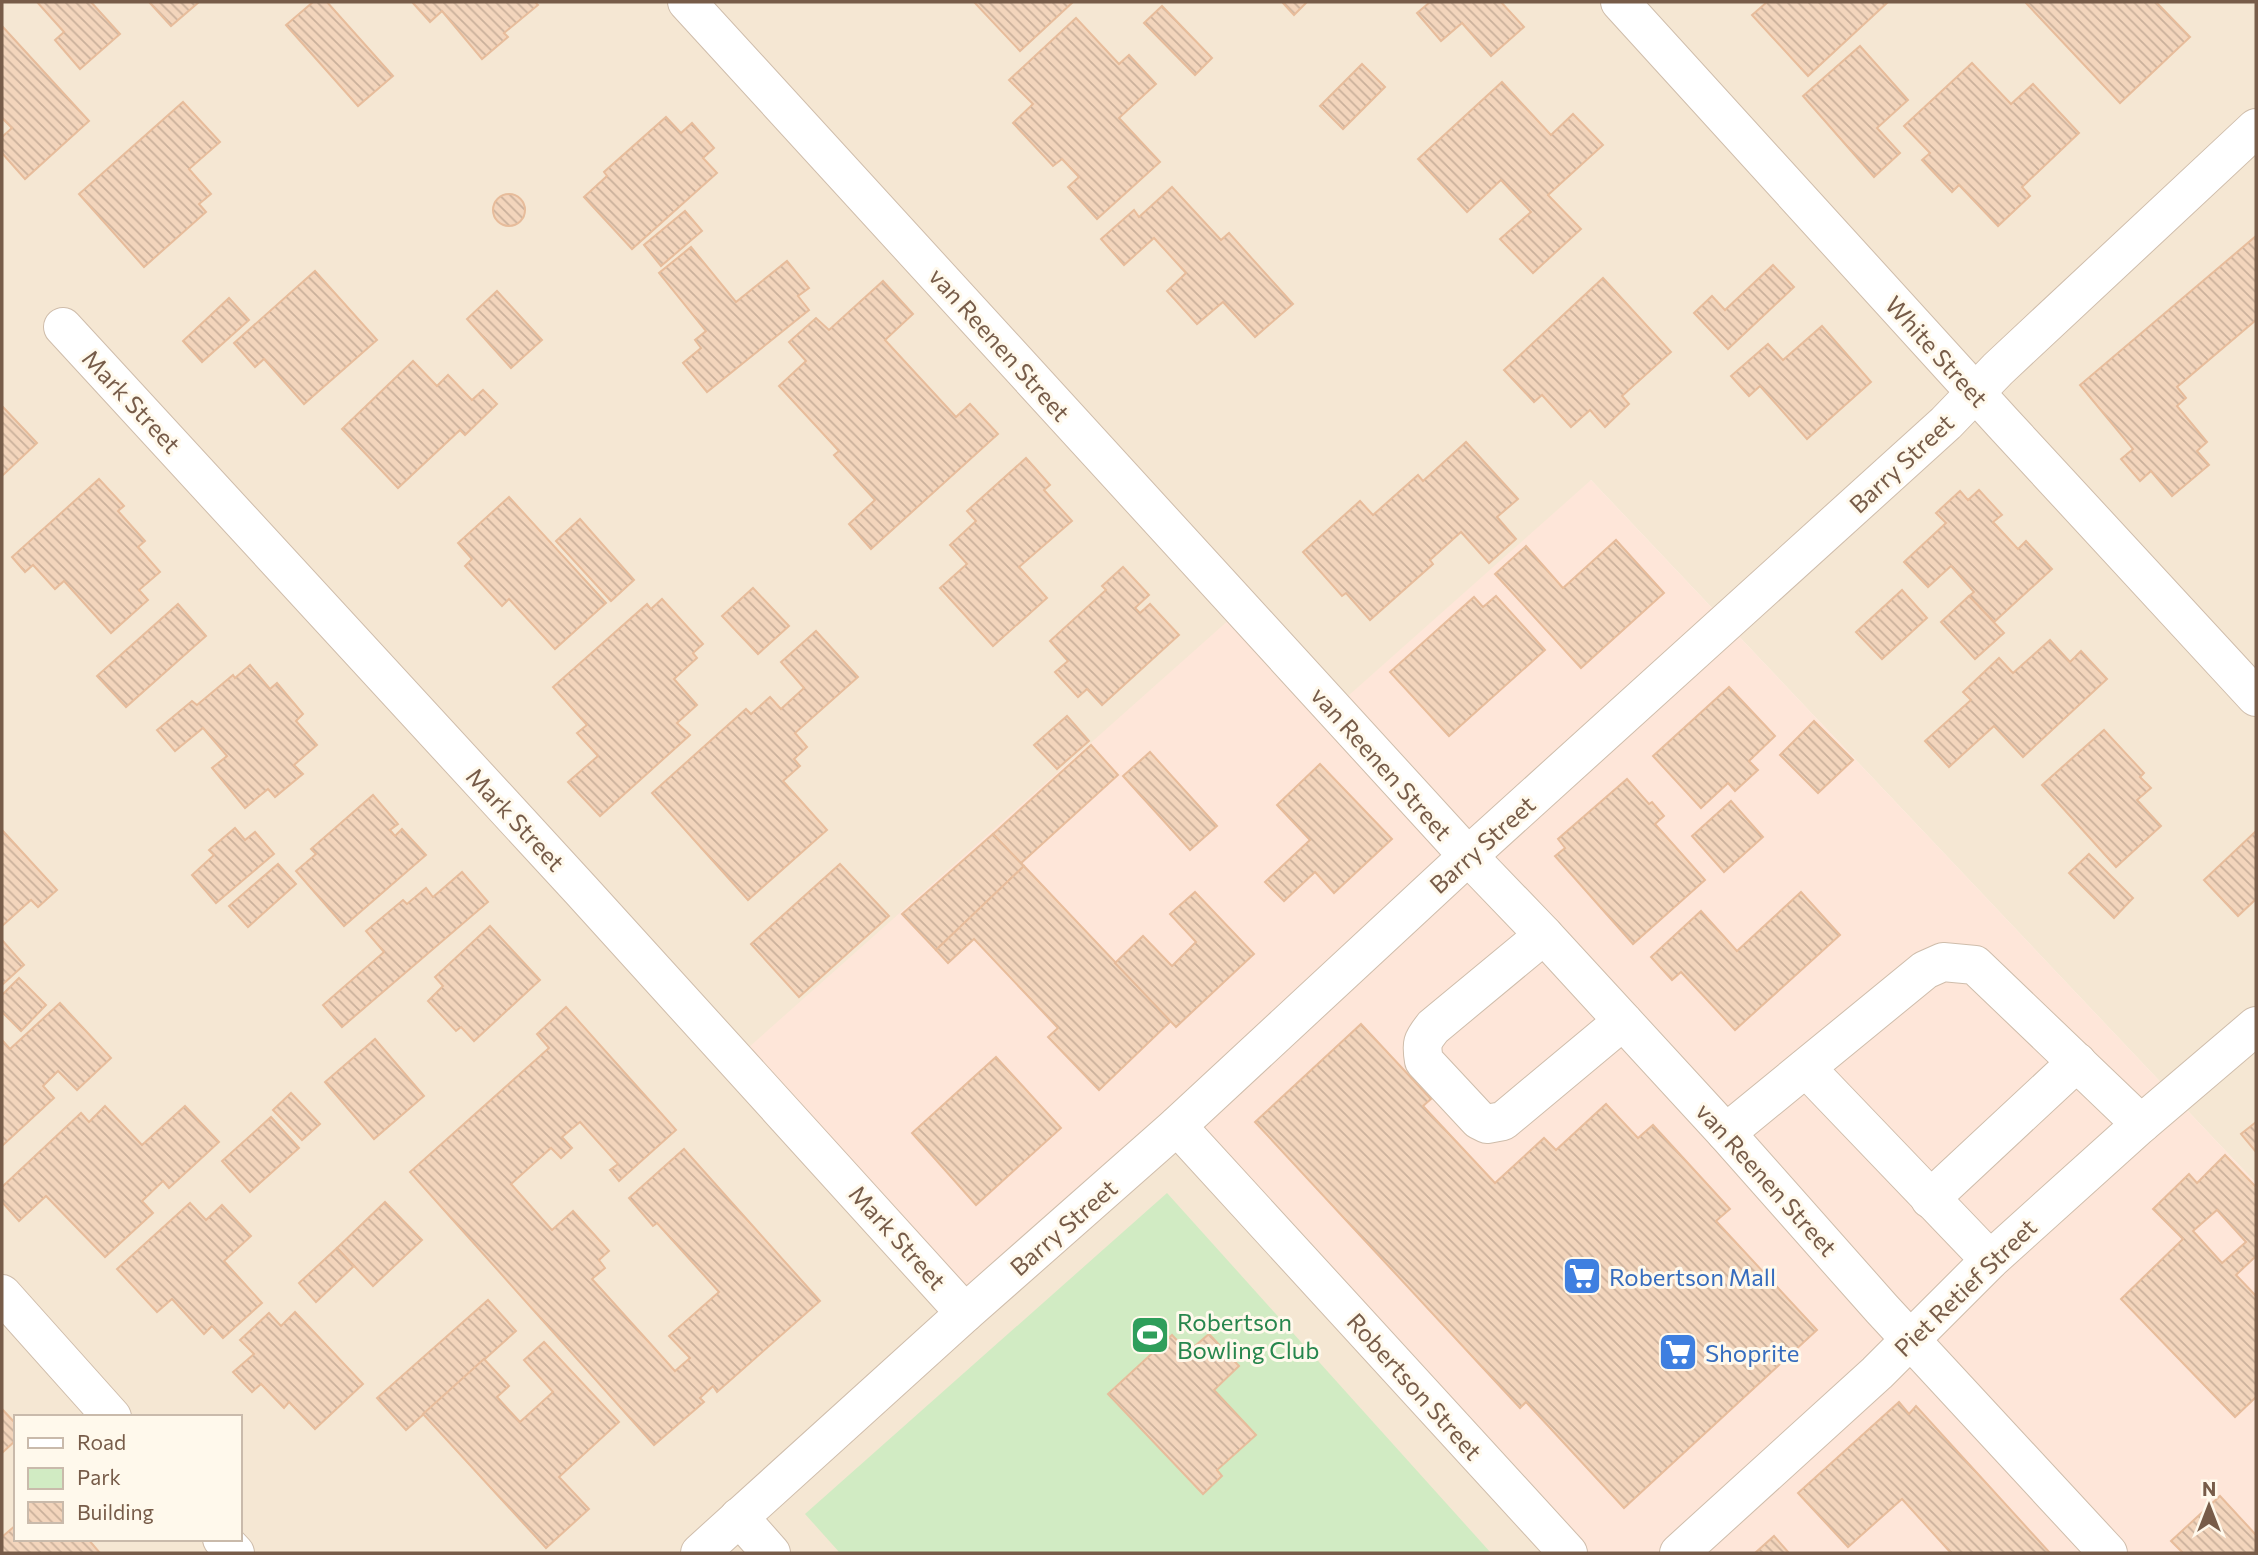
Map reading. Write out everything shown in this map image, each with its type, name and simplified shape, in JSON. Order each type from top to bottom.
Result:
[{"type":"street","name":"van Reenen Street","points":[[687,2],[1468,856],[1545,935],[1910,1339],[2108,1553]]},
{"type":"street","name":"White Street","points":[[1620,2],[2256,697]]},
{"type":"street","name":"Barry Street","points":[[700,1553],[1177,1126],[1468,856],[1946,423],[1975,392],[2256,128]]},
{"type":"street","name":"Mark Street","points":[[63,327],[581,890],[965,1313]]},
{"type":"street","points":[[1545,935],[1433,1027],[1423,1040],[1424,1061],[1479,1120],[1487,1124],[1503,1121],[1623,1021]]},
{"type":"street","points":[[1726,1133],[1925,970],[1943,962],[1975,965],[2141,1124]]},
{"type":"street","name":"Piet Retief Street","points":[[1679,1553],[1877,1373],[1990,1260],[2141,1124],[2256,1026]]},
{"type":"street","points":[[1930,1199],[2077,1062]]},
{"type":"street","points":[[1806,1068],[1990,1260]]},
{"type":"street","name":"Robertson Street","points":[[1177,1126],[1568,1553]]},
{"type":"street","points":[[2,1294],[110,1415]]},
{"type":"street","points":[[739,1517],[771,1553]]},
{"type":"shaded area","points":[[2,2],[2256,2],[2256,1183],[1591,480],[1186,1124],[1578,1553],[2,1553]]},
{"type":"shaded area","points":[[1591,480],[2256,1183],[2256,1553],[1578,1553],[1186,1125],[971,1313],[739,1056],[1240,610],[1330,712]]},
{"type":"green space","name":"Robertson Bowling Club","points":[[1167,1193],[1491,1553],[840,1553],[805,1514]]},
{"type":"building","points":[[37,2],[91,2],[120,34],[80,69],[55,40],[64,32]]},
{"type":"building","points":[[149,2],[199,2],[171,26]]},
{"type":"building","points":[[313,2],[327,2],[393,76],[358,106],[286,25]]},
{"type":"building","points":[[412,2],[535,2],[538,5],[504,33],[508,37],[482,59],[442,11],[430,22]]},
{"type":"building","points":[[974,2],[1073,2],[1020,51]]},
{"type":"building","points":[[1282,2],[1307,2],[1294,15]]},
{"type":"building","points":[[1430,2],[1501,2],[1524,27],[1491,56],[1462,23],[1441,41],[1417,13]]},
{"type":"building","points":[[1767,2],[1888,2],[1808,76],[1752,15]]},
{"type":"building","points":[[2025,2],[2156,2],[2190,37],[2120,103]]},
{"type":"building","points":[[1162,6],[1212,58],[1195,75],[1144,23]]},
{"type":"building","points":[[1076,18],[1119,64],[1129,55],[1156,84],[1119,118],[1160,162],[1097,219],[1068,187],[1079,177],[1062,159],[1053,166],[1013,123],[1033,104],[1009,80]]},
{"type":"building","points":[[2,26],[89,121],[25,179],[2,153],[2,137],[12,128],[2,118]]},
{"type":"building","points":[[1860,46],[1908,100],[1877,128],[1900,153],[1874,177],[1803,96]]},
{"type":"building","points":[[1972,63],[2011,104],[2033,84],[2079,133],[2022,187],[2030,196],[1998,226],[1959,185],[1952,192],[1922,160],[1930,153],[1904,126]]},
{"type":"building","points":[[1362,64],[1385,87],[1343,129],[1320,106]]},
{"type":"building","points":[[1502,82],[1551,135],[1573,114],[1603,145],[1548,195],[1581,229],[1533,273],[1500,239],[1531,212],[1501,180],[1467,212],[1418,159]]},
{"type":"building","points":[[183,102],[220,142],[189,169],[211,194],[199,204],[206,212],[144,267],[79,194]]},
{"type":"building","points":[[666,117],[681,133],[692,123],[714,148],[703,158],[717,173],[632,249],[584,197],[607,176],[604,172]]},
{"type":"building","points":[[1172,187],[1221,240],[1229,233],[1293,304],[1255,337],[1223,302],[1197,324],[1167,291],[1186,273],[1154,238],[1124,265],[1101,239],[1134,210],[1139,217]]},
{"type":"building","points":[[509,194],[520,199],[525,210],[520,221],[509,226],[498,221],[493,210],[498,199]]},
{"type":"building","points":[[685,211],[702,231],[661,266],[644,245]]},
{"type":"building","points":[[2256,236],[2256,320],[2177,387],[2186,398],[2177,406],[2207,442],[2197,451],[2209,465],[2172,496],[2151,471],[2140,481],[2121,459],[2133,449],[2080,385]]},
{"type":"building","points":[[691,247],[736,302],[787,261],[809,288],[798,296],[809,310],[707,392],[683,363],[701,348],[695,340],[706,331],[659,273]]},
{"type":"building","points":[[1773,265],[1794,287],[1728,349],[1694,313],[1712,296],[1725,310]]},
{"type":"building","points":[[315,271],[377,340],[304,404],[264,359],[255,367],[234,343]]},
{"type":"building","points":[[1603,278],[1671,352],[1622,396],[1629,404],[1605,427],[1590,410],[1571,427],[1542,395],[1534,402],[1504,370]]},
{"type":"building","points":[[883,281],[913,314],[885,340],[956,417],[970,404],[998,434],[871,549],[849,524],[875,500],[834,455],[839,451],[779,386],[806,361],[789,342],[816,318],[829,330]]},
{"type":"building","points":[[497,291],[542,340],[511,368],[467,319]]},
{"type":"building","points":[[229,298],[249,320],[202,362],[183,341]]},
{"type":"building","points":[[1822,326],[1871,382],[1807,439],[1760,386],[1749,396],[1731,376],[1768,344],[1783,360]]},
{"type":"building","points":[[413,361],[437,386],[448,375],[472,400],[483,390],[497,404],[465,435],[460,430],[398,488],[342,429]]},
{"type":"building","points":[[2,406],[37,443],[2,476]]},
{"type":"building","points":[[1466,442],[1518,499],[1497,517],[1516,539],[1489,563],[1461,532],[1430,560],[1433,564],[1370,620],[1346,593],[1342,596],[1303,552],[1360,501],[1373,515],[1418,475],[1423,481]]},
{"type":"building","points":[[1026,458],[1050,485],[1044,490],[1072,521],[1019,567],[1047,598],[993,646],[940,588],[967,564],[950,545],[976,521],[967,511]]},
{"type":"building","points":[[99,479],[124,506],[118,511],[145,541],[138,547],[160,572],[139,590],[148,600],[111,633],[64,581],[55,589],[33,565],[25,572],[12,557]]},
{"type":"building","points":[[1979,490],[2002,515],[1993,522],[2018,549],[2026,541],[2052,569],[1994,622],[1969,596],[1974,592],[1951,566],[1928,587],[1904,562],[1946,523],[1936,513],[1960,491],[1968,500]]},
{"type":"building","points":[[509,497],[606,603],[555,649],[509,599],[502,606],[465,566],[472,559],[458,543]]},
{"type":"building","points":[[580,519],[634,580],[611,601],[556,541]]},
{"type":"building","points":[[1616,540],[1664,593],[1581,668],[1495,574],[1526,546],[1563,588]]},
{"type":"building","points":[[1123,567],[1149,595],[1135,608],[1140,613],[1150,604],[1179,635],[1102,705],[1087,689],[1078,697],[1055,672],[1068,661],[1050,641],[1106,590],[1102,586]]},
{"type":"building","points":[[753,588],[789,626],[758,654],[722,616]]},
{"type":"building","points":[[1902,590],[1927,618],[1882,659],[1856,632]]},
{"type":"building","points":[[1496,596],[1545,650],[1449,736],[1390,672],[1474,597],[1483,607]]},
{"type":"building","points":[[1969,596],[2004,633],[1975,659],[1941,622]]},
{"type":"building","points":[[662,599],[703,644],[693,653],[697,658],[674,679],[697,705],[677,723],[690,735],[600,816],[568,782],[598,756],[577,733],[587,725],[553,687],[647,604],[651,609]]},
{"type":"building","points":[[178,604],[206,636],[126,707],[97,676]]},
{"type":"building","points":[[816,631],[858,677],[795,733],[807,747],[794,759],[800,766],[783,781],[827,830],[748,900],[652,793],[746,709],[751,714],[770,697],[781,709],[804,688],[781,662]]},
{"type":"building","points":[[2050,640],[2070,662],[2081,651],[2107,679],[2023,757],[1994,726],[1949,767],[1925,741],[1971,700],[1963,692],[1999,658],[2013,673]]},
{"type":"building","points":[[250,665],[270,689],[277,683],[303,714],[296,721],[317,745],[294,765],[303,774],[275,797],[268,789],[245,808],[212,768],[227,756],[203,728],[175,751],[157,730],[192,701],[197,705],[233,675],[235,678]]},
{"type":"building","points":[[1729,687],[1775,736],[1749,761],[1758,770],[1735,791],[1728,783],[1701,808],[1653,756]]},
{"type":"building","points":[[1067,716],[1089,741],[1057,769],[1034,745]]},
{"type":"building","points":[[1814,721],[1853,760],[1818,793],[1780,755]]},
{"type":"building","points":[[2104,730],[2144,773],[2140,777],[2151,788],[2137,800],[2161,826],[2116,867],[2042,785]]},
{"type":"building","points":[[1091,745],[1118,775],[1020,864],[993,834]]},
{"type":"building","points":[[1150,752],[1217,826],[1190,850],[1123,776]]},
{"type":"building","points":[[1320,764],[1392,839],[1334,893],[1315,872],[1284,901],[1265,882],[1310,840],[1277,805]]},
{"type":"building","points":[[1627,779],[1649,804],[1652,802],[1664,816],[1655,824],[1705,880],[1633,944],[1555,856],[1565,848],[1558,839]]},
{"type":"building","points":[[373,795],[398,824],[390,830],[395,836],[402,829],[426,855],[344,926],[296,871],[316,854],[311,849]]},
{"type":"building","points":[[1731,801],[1763,837],[1724,872],[1692,836]]},
{"type":"building","points":[[235,828],[245,840],[255,832],[274,854],[216,903],[192,875],[214,855],[209,850]]},
{"type":"building","points":[[2,830],[57,890],[38,907],[31,900],[2,926]]},
{"type":"building","points":[[2256,831],[2256,899],[2238,916],[2204,880]]},
{"type":"building","points":[[993,834],[1024,866],[936,950],[902,914]]},
{"type":"building","points":[[2089,854],[2133,898],[2114,918],[2069,873]]},
{"type":"building","points":[[278,864],[296,884],[248,927],[229,906]]},
{"type":"building","points":[[840,864],[889,916],[799,997],[751,944]]},
{"type":"building","points":[[1024,866],[1171,1021],[1099,1090],[1048,1037],[1058,1028],[974,939],[948,963],[936,950]]},
{"type":"building","points":[[462,872],[488,902],[342,1027],[323,1005],[384,952],[366,931],[403,900],[407,904],[426,888],[433,897]]},
{"type":"building","points":[[1195,892],[1254,954],[1176,1027],[1115,963],[1143,936],[1172,966],[1196,942],[1170,914]]},
{"type":"building","points":[[1801,892],[1840,935],[1735,1030],[1681,972],[1672,980],[1651,957],[1701,911],[1737,951]]},
{"type":"building","points":[[490,926],[540,980],[474,1041],[461,1027],[456,1031],[428,1001],[443,986],[435,977]]},
{"type":"building","points":[[2,940],[24,965],[2,985]]},
{"type":"building","points":[[19,978],[46,1005],[21,1031],[2,1012],[2,995]]},
{"type":"building","points":[[60,1003],[111,1058],[77,1090],[58,1071],[43,1086],[54,1098],[2,1146],[2,1040],[10,1049]]},
{"type":"building","points":[[566,1007],[676,1130],[619,1181],[610,1170],[618,1164],[580,1122],[562,1137],[572,1148],[561,1158],[551,1148],[511,1184],[552,1230],[573,1211],[609,1251],[599,1260],[605,1268],[592,1279],[675,1371],[690,1358],[669,1336],[719,1292],[657,1223],[653,1226],[629,1198],[684,1149],[820,1301],[717,1392],[713,1386],[700,1398],[704,1402],[654,1445],[410,1172],[549,1048],[537,1034]]},
{"type":"building","name":"Robertson Mall","points":[[1361,1024],[1431,1099],[1423,1106],[1495,1183],[1544,1138],[1556,1150],[1606,1104],[1638,1138],[1653,1125],[1730,1209],[1716,1221],[1817,1330],[1624,1508],[1526,1402],[1520,1408],[1255,1122]]},
{"type":"building","points":[[375,1039],[424,1096],[374,1139],[325,1082]]},
{"type":"building","points":[[996,1057],[1061,1128],[976,1205],[912,1133]]},
{"type":"building","points":[[291,1093],[320,1124],[302,1140],[273,1110]]},
{"type":"building","points":[[105,1106],[142,1145],[185,1106],[219,1142],[169,1188],[163,1181],[142,1201],[153,1213],[105,1257],[46,1196],[19,1221],[2,1202],[2,1187],[81,1113],[89,1122]]},
{"type":"building","points":[[271,1117],[299,1148],[250,1192],[222,1161]]},
{"type":"building","points":[[2256,1122],[2256,1152],[2241,1134]]},
{"type":"building","points":[[2225,1155],[2256,1187],[2256,1256],[2236,1275],[2256,1296],[2256,1397],[2235,1417],[2121,1299],[2183,1239],[2153,1209],[2189,1174],[2197,1183]],"holes":[[[2217,1210],[2246,1242],[2222,1263],[2193,1231]]]},
{"type":"building","points":[[385,1202],[422,1240],[373,1286],[337,1248]]},
{"type":"building","points":[[190,1203],[206,1220],[222,1205],[251,1236],[224,1261],[262,1303],[223,1338],[212,1326],[204,1334],[172,1299],[157,1312],[117,1269]]},
{"type":"building","points":[[337,1248],[354,1266],[316,1302],[299,1283]]},
{"type":"building","points":[[488,1300],[516,1331],[406,1430],[377,1398]]},
{"type":"building","points":[[295,1312],[363,1384],[315,1429],[289,1402],[284,1408],[261,1384],[252,1392],[233,1372],[254,1354],[240,1340],[269,1313],[281,1326]]},
{"type":"building","points":[[1209,1334],[1239,1366],[1214,1390],[1256,1435],[1217,1470],[1222,1476],[1203,1494],[1108,1394],[1172,1335],[1188,1352]]},
{"type":"building","points":[[544,1342],[619,1422],[559,1477],[589,1509],[546,1548],[423,1414],[484,1359],[509,1386],[497,1397],[520,1422],[553,1392],[524,1360]]},
{"type":"building","points":[[1899,1402],[1909,1414],[1916,1406],[2050,1553],[1951,1553],[1902,1499],[1848,1547],[1798,1493]]},
{"type":"building","points":[[2,1409],[14,1422],[14,1442],[2,1453]]},
{"type":"building","points":[[2220,1496],[2256,1535],[2256,1553],[2183,1553],[2171,1541]]},
{"type":"building","points":[[14,1527],[14,1541],[90,1541],[100,1553],[2,1553],[2,1537]]},
{"type":"building","points":[[1774,1536],[1789,1553],[1755,1553]]},
{"type":"place","name":"Robertson Mall","points":[[1582,1276]]},
{"type":"place","name":"Robertson Bowling Club","points":[[1150,1335]]},
{"type":"place","name":"Shoprite","points":[[1678,1352]]}]
